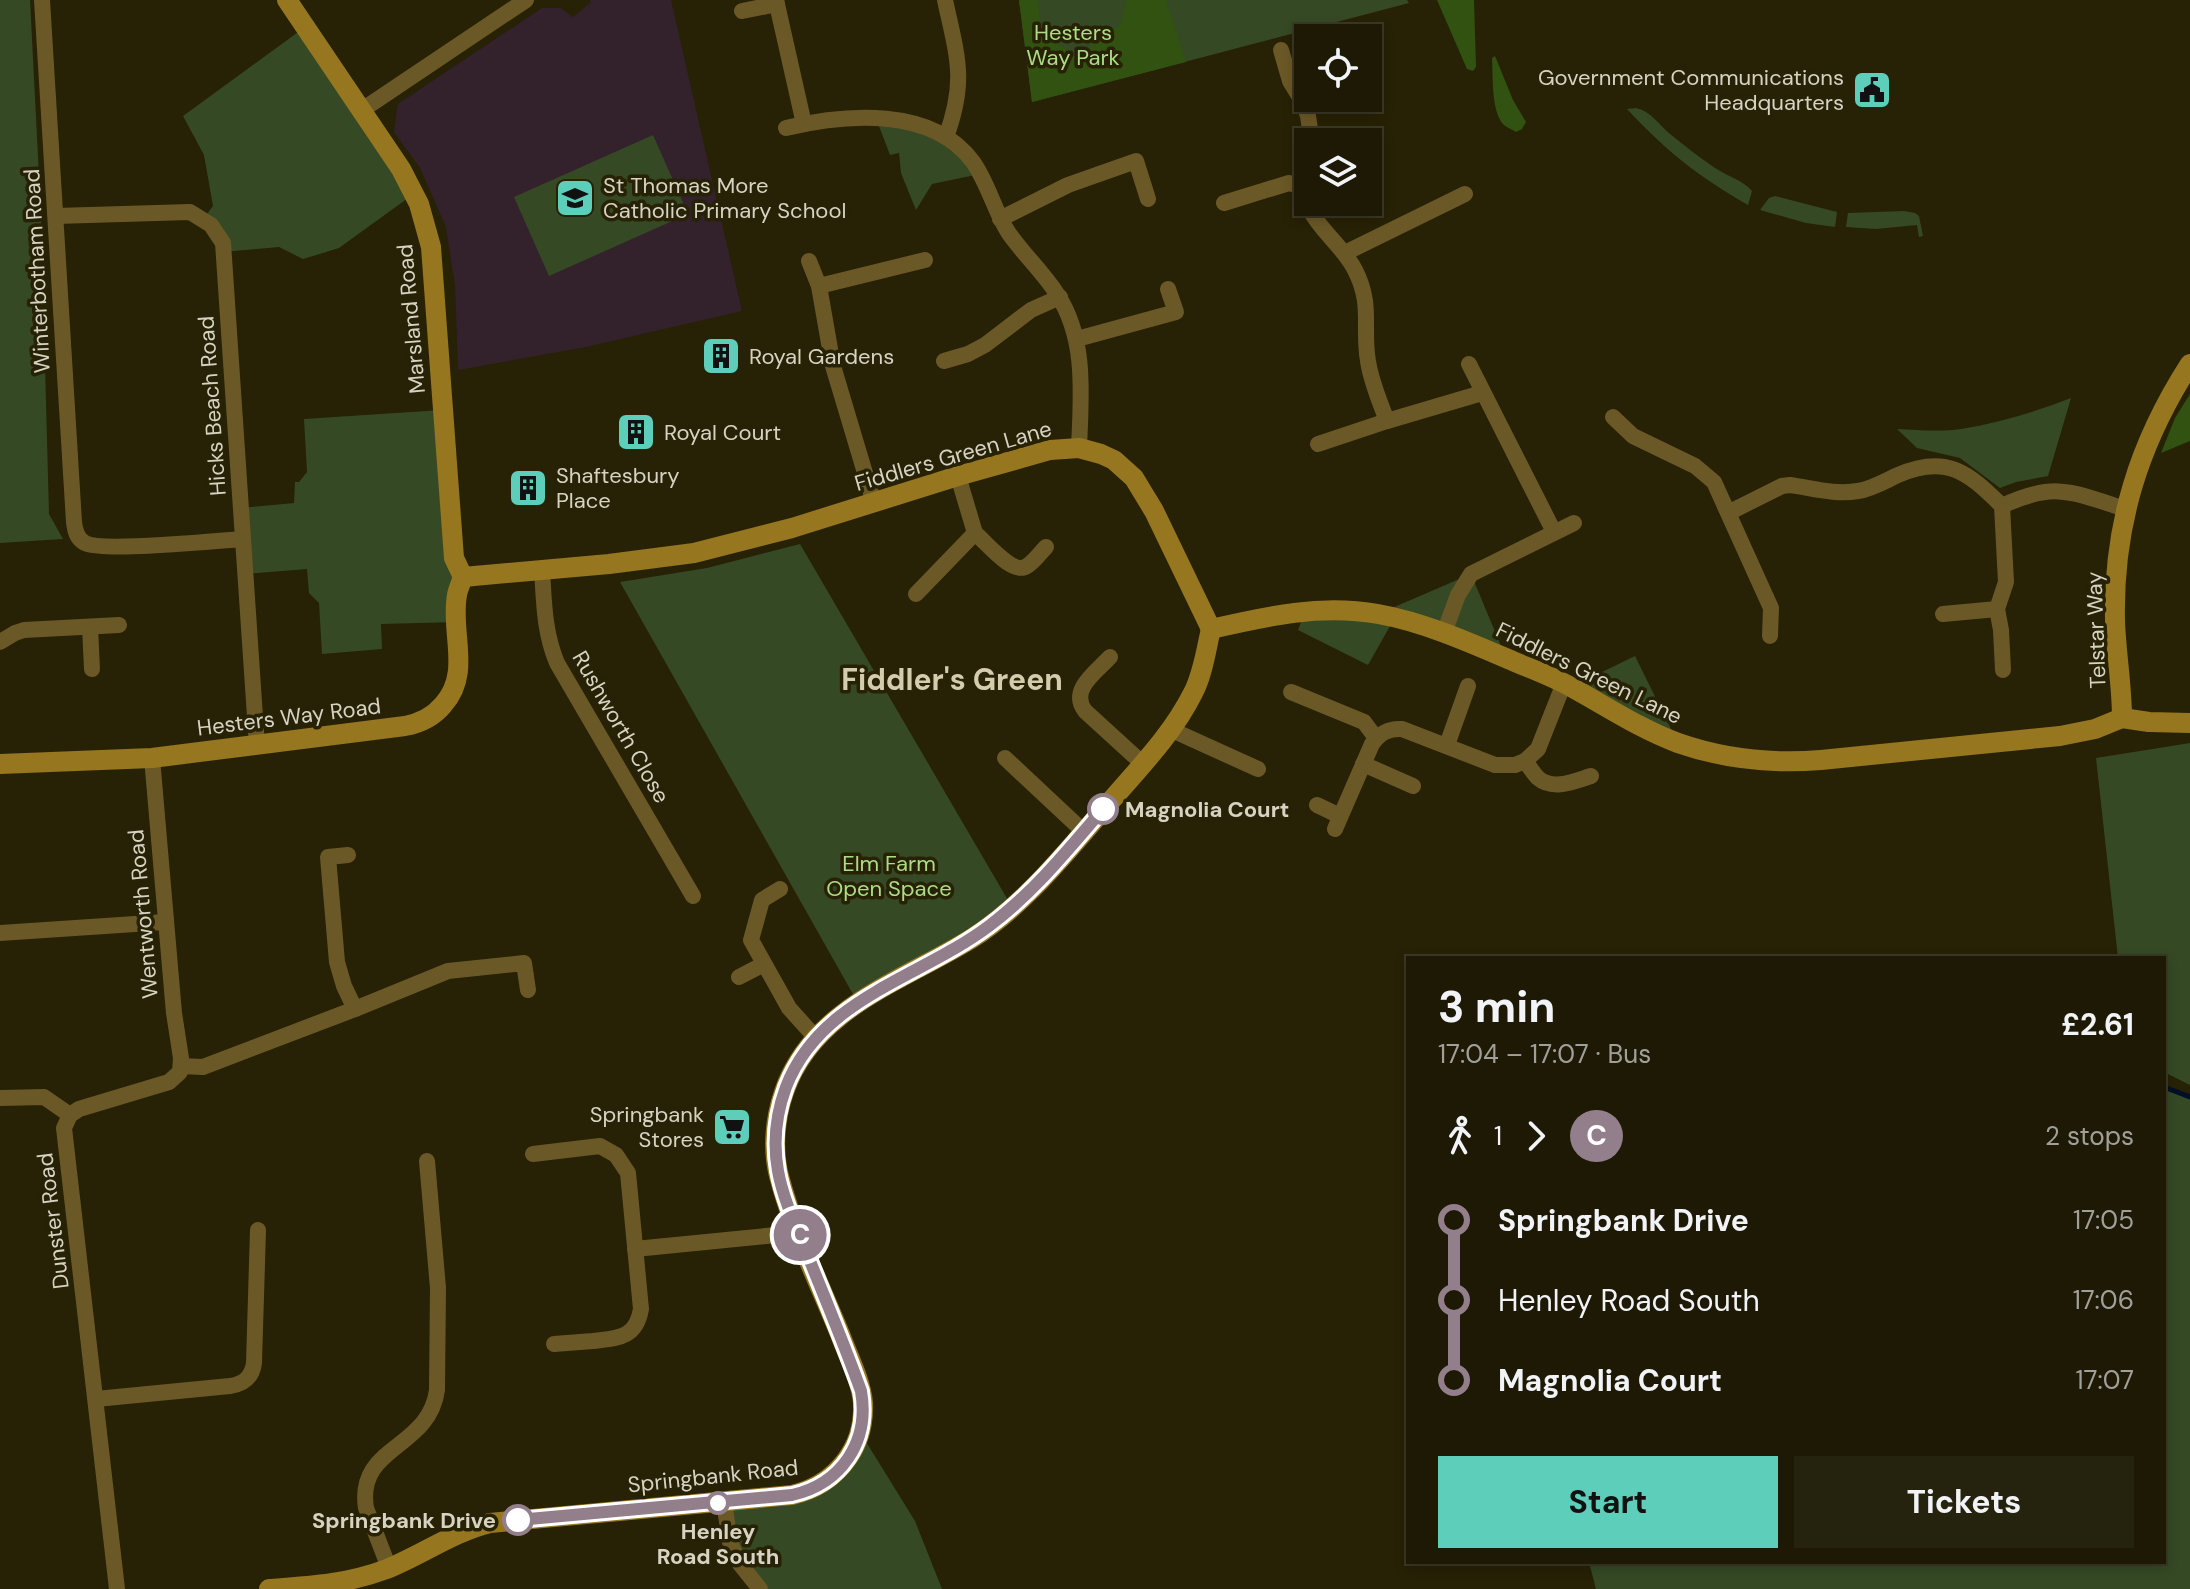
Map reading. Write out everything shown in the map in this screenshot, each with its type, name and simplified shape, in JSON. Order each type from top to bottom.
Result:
[{"type":"street","name":"Winterbotham Road","points":[[42,0],[74,522],[79,538],[93,546],[114,547],[242,539]]},
{"type":"street","name":"Marsland Road","points":[[287,0],[410,183],[423,214],[433,264],[454,558],[463,577]]},
{"type":"street","points":[[362,110],[526,0]]},
{"type":"street","points":[[945,0],[960,84],[946,137]]},
{"type":"street","points":[[742,11],[777,2],[804,124]]},
{"type":"street","points":[[1281,50],[1290,81],[1308,116],[1310,128]]},
{"type":"street","points":[[786,128],[876,118],[913,123],[946,137],[966,153],[1000,219],[1060,297],[1077,339],[1081,382],[1079,448]]},
{"type":"street","points":[[1000,219],[1068,185],[1136,161],[1148,199]]},
{"type":"street","points":[[1224,203],[1294,182]]},
{"type":"street","points":[[1345,253],[1465,194]]},
{"type":"street","name":"Hicks Beach Road","points":[[56,216],[183,211],[201,217],[220,236],[257,746]]},
{"type":"street","points":[[1314,216],[1345,253],[1364,295],[1368,359],[1387,421]]},
{"type":"street","points":[[819,286],[925,260]]},
{"type":"street","points":[[809,261],[819,286],[833,366],[874,503]]},
{"type":"street","points":[[1077,339],[1176,312],[1168,289]]},
{"type":"street","points":[[944,361],[985,345],[1031,310],[1060,297]]},
{"type":"street","points":[[1469,364],[1554,532]]},
{"type":"street","name":"Telstar Way","points":[[2122,718],[2115,620],[2117,559],[2125,509],[2152,430],[2190,364]]},
{"type":"street","points":[[1318,444],[1482,393]]},
{"type":"street","points":[[1613,417],[1633,436],[1702,470],[1714,482],[1771,608],[1770,636]]},
{"type":"street","name":"Fiddlers Green Lane","points":[[463,577],[694,553],[1050,450],[1079,448],[1114,460],[1134,478],[1154,511],[1211,629],[1313,609],[1378,614],[1444,633],[1564,683],[1635,724],[1678,743],[1723,755],[1775,762],[2060,736],[2095,729],[2122,718],[2190,723]]},
{"type":"street","points":[[1730,512],[1782,486],[1853,492],[1931,465],[1959,471],[2002,506],[2006,582],[1997,609],[2003,670]]},
{"type":"street","points":[[958,476],[975,533],[1010,565],[1019,569],[1027,567],[1046,547]]},
{"type":"street","points":[[2002,506],[2023,496],[2047,491],[2082,495],[2125,509]]},
{"type":"street","points":[[1444,633],[1458,595],[1471,574],[1574,523]]},
{"type":"street","points":[[916,594],[975,533]]},
{"type":"street","name":"Rushworth Close","points":[[542,569],[545,625],[557,663],[693,896]]},
{"type":"street","name":"Hesters Way Road","points":[[0,764],[152,758],[414,725],[437,712],[450,698],[458,680],[456,596],[463,577]]},
{"type":"street","points":[[1943,614],[1997,609]]},
{"type":"street","points":[[0,642],[24,630],[119,625]]},
{"type":"street","points":[[90,627],[92,669]]},
{"type":"street","name":"Springbank Road","points":[[269,1589],[350,1581],[389,1568],[453,1536],[490,1523],[792,1495],[819,1486],[832,1476],[848,1459],[860,1432],[863,1403],[779,1174],[776,1134],[783,1094],[790,1075],[815,1037],[842,1013],[990,925],[1031,889],[1172,730],[1195,690],[1211,629]]},
{"type":"street","points":[[1110,657],[1081,689],[1079,703],[1143,764]]},
{"type":"street","points":[[1317,805],[1337,822],[1376,738],[1388,730],[1402,729],[1495,765],[1515,765],[1525,761],[1543,741],[1564,683]]},
{"type":"street","points":[[1447,745],[1468,686]]},
{"type":"street","points":[[1291,692],[1364,722],[1376,738]]},
{"type":"street","points":[[1172,730],[1258,769]]},
{"type":"street","name":"Wentworth Road","points":[[152,758],[165,922],[181,1066]]},
{"type":"street","points":[[1005,758],[1084,832]]},
{"type":"street","points":[[1525,761],[1539,779],[1553,785],[1591,776]]},
{"type":"street","points":[[1363,764],[1413,786]]},
{"type":"street","points":[[348,855],[328,857],[337,962],[355,1009]]},
{"type":"street","points":[[780,889],[762,900],[751,940],[795,1017],[815,1037]]},
{"type":"street","points":[[0,933],[165,922]]},
{"type":"street","points":[[0,1098],[44,1097],[70,1115],[79,1109],[169,1082],[176,1077],[181,1066],[203,1067],[448,971],[524,963],[528,990]]},
{"type":"street","points":[[739,977],[764,964]]},
{"type":"street","name":"Dunster Road","points":[[70,1115],[64,1128],[117,1589]]},
{"type":"street","points":[[533,1154],[600,1146],[616,1155],[628,1173],[641,1309],[638,1321],[631,1331],[619,1338],[554,1344]]},
{"type":"street","points":[[389,1568],[366,1508],[367,1482],[376,1464],[427,1420],[436,1401],[438,1288],[427,1161]]},
{"type":"street","points":[[635,1249],[776,1235],[797,1227]]},
{"type":"street","points":[[96,1399],[230,1386],[248,1379],[254,1363],[258,1230]]},
{"type":"street","points":[[724,1502],[730,1542],[740,1564],[760,1589]]},
{"type":"shaded area","name":"St Thomas More Catholic Primary School","points":[[590,0],[671,0],[742,311],[586,347],[458,370],[455,286],[446,227],[420,168],[394,132],[398,104],[542,8],[561,8],[573,17]]},
{"type":"green space","points":[[0,0],[30,0],[41,215],[49,514],[63,539],[0,543]]},
{"type":"green space","name":"Hesters Way Park","points":[[1019,0],[1407,0],[1409,3],[1329,24],[1294,24],[1294,33],[1032,102]]},
{"type":"green space","points":[[1019,0],[1038,0],[1041,32],[1075,56],[1120,25],[1127,0],[1166,0],[1186,62],[1032,102]]},
{"type":"green space","points":[[1437,0],[1474,0],[1476,67],[1473,71],[1467,69]]},
{"type":"green space","points":[[305,27],[415,193],[339,248],[303,259],[279,247],[223,252],[203,219],[213,206],[204,155],[183,116]]},
{"type":"green space","points":[[1495,56],[1513,100],[1526,122],[1516,132],[1504,125],[1497,112],[1492,74],[1492,58]]},
{"type":"green space","points":[[1636,108],[1651,115],[1709,164],[1748,187],[1752,191],[1748,205],[1698,173],[1655,138],[1627,109]]},
{"type":"green space","points":[[876,118],[924,126],[980,174],[932,184],[916,210],[901,173],[899,153],[890,155]]},
{"type":"green space","points":[[653,135],[688,214],[549,276],[514,197]]},
{"type":"green space","points":[[1775,196],[1837,212],[1835,227],[1806,223],[1760,210],[1769,198]]},
{"type":"green space","points":[[1904,211],[1919,216],[1923,236],[1919,237],[1917,225],[1876,229],[1846,227],[1848,213]]},
{"type":"green space","points":[[2190,394],[2190,441],[2161,453],[2175,418]]},
{"type":"green space","points":[[2071,398],[2048,476],[2000,488],[1960,458],[1917,448],[1897,429],[1961,429],[1989,424]]},
{"type":"green space","points":[[442,410],[457,622],[381,624],[382,649],[322,654],[319,603],[309,593],[307,569],[245,574],[241,508],[294,503],[295,482],[299,482],[307,472],[304,419]]},
{"type":"green space","name":"Elm Farm Open Space","points":[[800,544],[1012,907],[858,1003],[620,582],[707,568]]},
{"type":"green space","points":[[1471,574],[1506,658],[1394,619],[1368,665],[1298,630],[1305,611],[1378,614]]},
{"type":"green space","points":[[1635,656],[1678,743],[1571,687]]},
{"type":"green space","points":[[2190,743],[2190,1085],[2166,1073],[2166,956],[2118,956],[2096,758]]},
{"type":"green space","points":[[2166,1091],[2190,1097],[2190,1589],[1596,1589],[1590,1564],[2166,1564]]},
{"type":"green space","points":[[860,1432],[915,1521],[942,1589],[760,1589],[740,1564],[724,1502],[806,1492]]},
{"type":"waterway","points":[[2166,1088],[2190,1097]]},
{"type":"bus line","name":"C","points":[[518,1520],[792,1495],[819,1486],[841,1468],[860,1432],[863,1403],[779,1174],[776,1154],[778,1114],[790,1075],[815,1037],[842,1013],[990,925],[1050,871],[1103,809]]},
{"type":"place","name":"Government Communications Headquarters","points":[[1872,90]]},
{"type":"place","name":"St Thomas More Catholic Primary School","points":[[575,198]]},
{"type":"place","name":"Royal Gardens","points":[[721,356]]},
{"type":"place","name":"Royal Court","points":[[636,432]]},
{"type":"place","name":"Shaftesbury Place","points":[[528,488]]},
{"type":"place","name":"Magnolia Court","points":[[1103,809]]},
{"type":"place","name":"Springbank Stores","points":[[732,1127]]},
{"type":"place","name":"Henley Road South","points":[[718,1503]]},
{"type":"place","name":"Springbank Drive","points":[[518,1520]]},
{"type":"district","name":"Fiddler's Green","points":[[952,679]]}]
